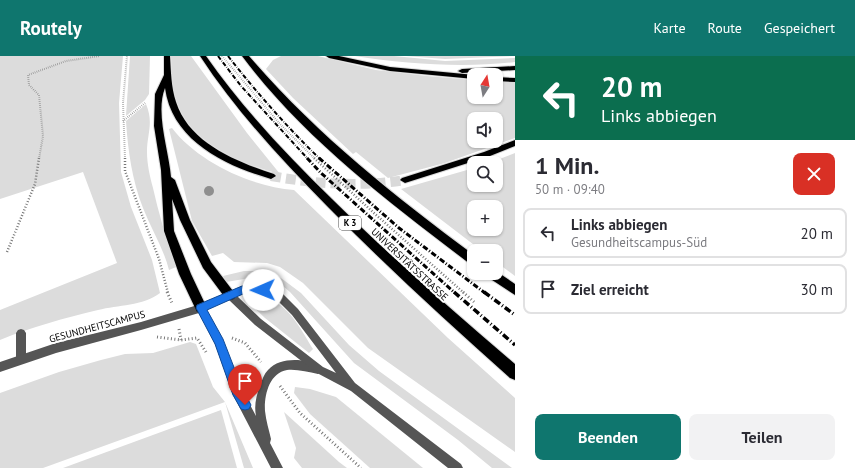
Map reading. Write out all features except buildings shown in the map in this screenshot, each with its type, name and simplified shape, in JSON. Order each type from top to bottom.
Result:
[{"type":"highway","points":[[167,56],[169,93],[174,110],[184,125],[196,138],[213,151],[235,163],[271,176]]},
{"type":"highway","name":"UNIVERSITÄTSSTRASSE","points":[[203,56],[263,134],[299,172],[380,254],[515,372]]},
{"type":"highway","points":[[245,56],[258,73],[324,142],[426,226],[467,256]]},
{"type":"highway","points":[[329,56],[367,65],[418,73],[467,76]]},
{"type":"highway","points":[[418,73],[515,68]]},
{"type":"highway","points":[[168,74],[159,94],[158,126],[166,170],[169,231],[185,274],[200,308]]},
{"type":"highway","points":[[503,79],[515,80]]},
{"type":"highway","points":[[405,180],[487,154],[515,143]]},
{"type":"highway","points":[[166,170],[185,220],[203,256],[214,275],[230,295]]},
{"type":"highway","points":[[500,280],[515,290]]},
{"type":"street","name":"GESUNDHEITSCAMPUS","points":[[0,367],[56,348],[176,316],[200,308],[242,290],[255,289],[263,290],[279,296],[300,318],[354,388]]},
{"type":"street","points":[[230,295],[258,322],[320,370],[354,388],[457,468]]},
{"type":"street","points":[[200,308],[219,342],[237,391],[267,445],[277,468]]},
{"type":"street","points":[[21,333],[22,359]]},
{"type":"street","points":[[267,445],[260,408],[264,388],[271,373],[286,365],[299,364],[320,370]]},
{"type":"path","points":[[7,252],[35,184],[43,136],[39,95],[30,85],[28,75],[66,61],[100,56]]},
{"type":"path","points":[[126,56],[123,103],[125,171],[159,259],[166,289],[176,316]]},
{"type":"path","points":[[222,56],[267,109],[312,156],[474,302]]},
{"type":"path","points":[[123,121],[148,100]]},
{"type":"path","points":[[181,340],[197,338],[204,350],[219,342],[230,338],[237,338],[244,343],[271,373],[300,413],[361,468]]},
{"type":"shaded area","points":[[0,56],[123,56],[119,103],[121,172],[131,207],[152,260],[160,293],[138,303],[98,310],[24,331],[0,340],[0,310],[117,263],[83,172],[0,199]]},
{"type":"shaded area","points":[[130,56],[150,56],[149,94],[145,100],[126,116]]},
{"type":"shaded area","points":[[171,56],[191,56],[247,133],[280,174],[251,165],[222,152],[197,134],[187,122],[177,104],[173,83]]},
{"type":"shaded area","points":[[281,56],[318,56],[376,70],[467,79],[467,104],[503,104],[503,81],[515,82],[515,138],[503,142],[503,112],[467,112],[467,148],[487,148],[445,163],[388,178],[356,152],[353,154],[293,98],[266,69],[273,60]]},
{"type":"shaded area","points":[[355,56],[394,56],[445,61],[515,58],[515,62],[455,65],[394,61]]},
{"type":"shaded area","points":[[406,56],[515,56],[445,59]]},
{"type":"shaded area","points":[[146,104],[150,117],[147,146],[149,170],[166,238],[176,267],[169,270],[164,254],[146,216],[139,197],[129,154],[126,121]]},
{"type":"shaded area","points":[[172,128],[196,152],[227,171],[261,184],[294,190],[448,338],[515,398],[515,452],[368,348],[303,283],[280,267],[267,263],[234,262],[223,253],[212,256],[192,221],[169,129]]},
{"type":"shaded area","points":[[515,153],[515,276],[503,267],[503,244],[473,244],[401,189],[467,170],[467,192],[503,192],[503,158]]},
{"type":"shaded area","points":[[244,271],[265,271],[275,274],[285,281],[301,293],[349,345],[379,371],[512,468],[492,468],[458,440],[354,363],[290,292],[277,281],[262,276],[226,282],[223,276]]},
{"type":"shaded area","points":[[249,297],[271,300],[285,309],[301,329],[313,349],[309,353],[265,318],[246,300]]},
{"type":"shaded area","points":[[190,342],[196,344],[213,387],[225,402],[43,468],[0,468],[0,393],[59,372],[101,360],[125,354],[153,353]]},
{"type":"shaded area","points":[[295,387],[310,389],[336,397],[423,468],[370,468],[310,414],[294,393]]},
{"type":"shaded area","points":[[225,402],[253,468],[244,468]]},
{"type":"shaded area","points":[[221,410],[237,468],[63,468]]},
{"type":"shaded area","points":[[284,412],[347,468],[302,468],[294,458],[296,448]]},
{"type":"tunnel","points":[[271,176],[338,184],[405,180]]},
{"type":"railway","points":[[218,56],[241,86],[308,159]]},
{"type":"railway","points":[[228,56],[272,109],[319,158]]},
{"type":"railway","points":[[307,158],[321,173],[455,293]]},
{"type":"railway","points":[[319,158],[399,228],[485,293]]},
{"type":"railway","points":[[454,292],[515,345]]},
{"type":"railway","points":[[484,292],[515,315]]},
{"type":"route","points":[[245,405],[237,391],[219,342],[200,308],[242,290],[263,290]]}]
